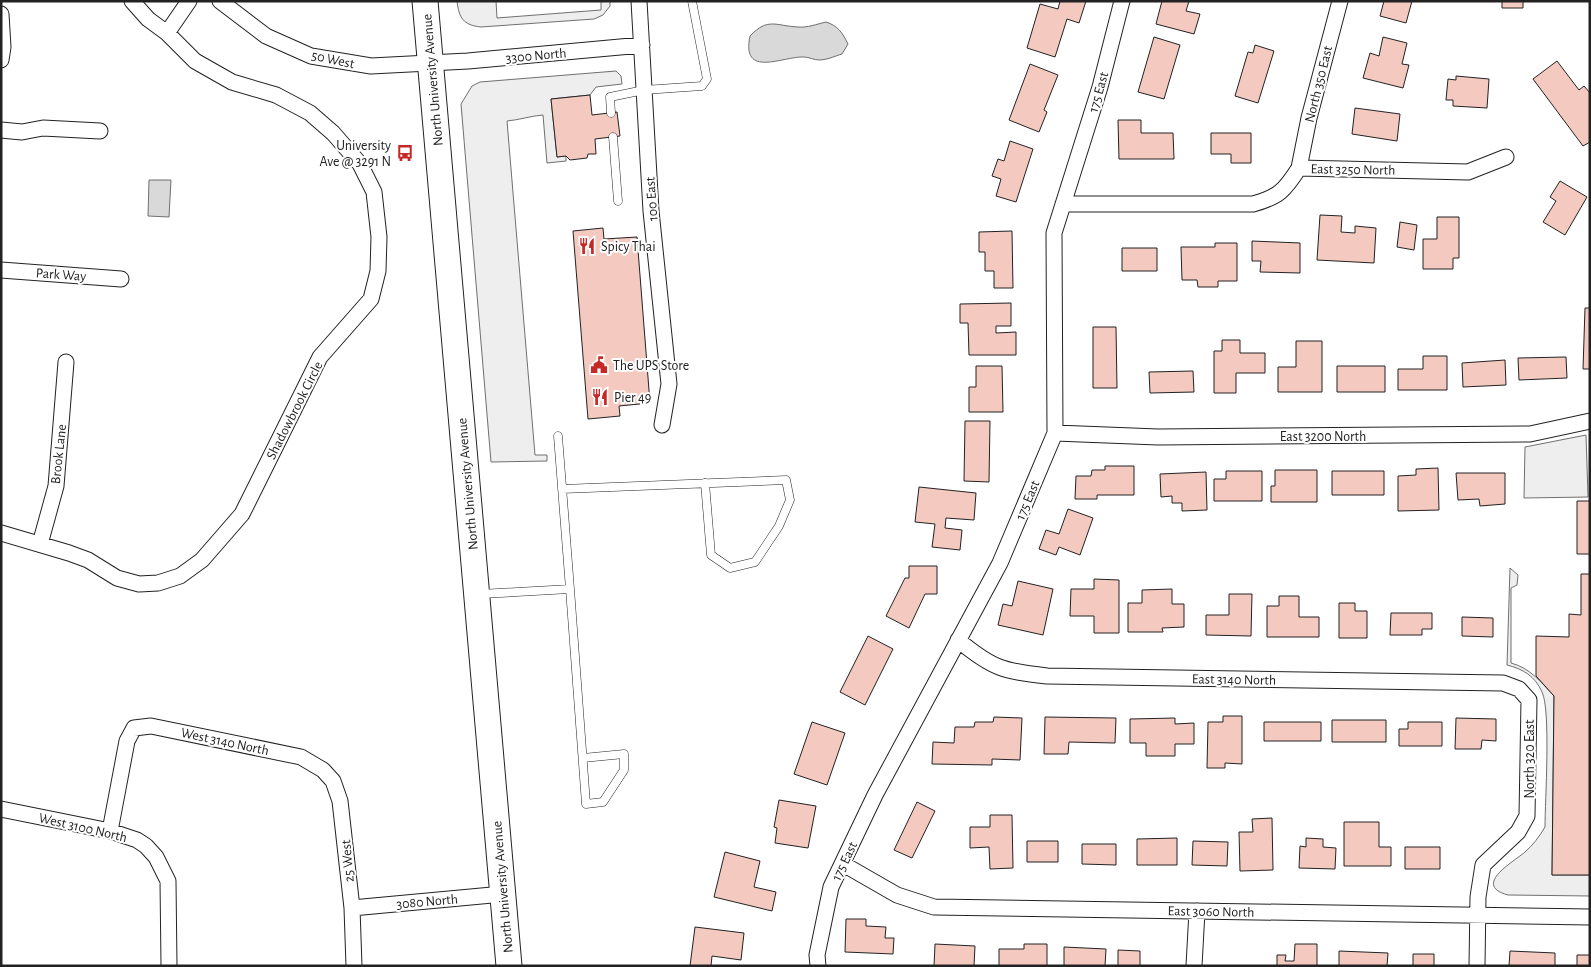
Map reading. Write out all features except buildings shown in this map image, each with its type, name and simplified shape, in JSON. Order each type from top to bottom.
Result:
[{"type":"highway","name":"North University Avenue","points":[[425,1],[509,966]]},
{"type":"street","name":"Shadowbrook Circle","points":[[1,533],[88,560],[117,578],[139,584],[158,583],[180,576],[202,560],[242,514],[320,357],[371,300],[378,271],[380,237],[374,192],[360,164],[334,133],[310,113],[276,96],[232,82],[195,61],[167,33],[148,19],[132,1]]},
{"type":"street","points":[[167,33],[189,1]]},
{"type":"street","name":"50 West","points":[[220,1],[266,36],[312,56],[370,66],[431,62]]},
{"type":"street","name":"100 East","points":[[639,1],[651,211],[669,384],[662,425]]},
{"type":"street","name":"175 East","points":[[818,966],[817,955],[831,887],[876,794],[1000,564],[1056,433],[1054,233],[1100,87],[1122,1]]},
{"type":"street","name":"North 350 East","points":[[1299,168],[1309,118],[1340,1]]},
{"type":"street","points":[[1,14],[3,47],[1,60]]},
{"type":"street","name":"3300 North","points":[[431,62],[468,61],[642,45]]},
{"type":"street","points":[[1,130],[22,132],[43,128],[100,131]]},
{"type":"street","name":"East 3250 North","points":[[1063,204],[1253,204],[1271,199],[1285,190],[1299,168],[1468,172],[1506,157]]},
{"type":"street","name":"Park Way","points":[[1,270],[120,279]]},
{"type":"street","name":"Brook Lane","points":[[40,544],[56,486],[66,362]]},
{"type":"street","name":"East 3200 North","points":[[1056,433],[1158,437],[1530,434],[1590,421]]},
{"type":"street","name":"East 3140 North","points":[[958,640],[982,660],[1008,672],[1046,676],[1503,683],[1519,689]]},
{"type":"street","name":"North 320 East","points":[[1477,966],[1477,917],[1483,865],[1518,832],[1527,816],[1530,700],[1519,689]]},
{"type":"street","name":"West 3140 North","points":[[110,831],[128,742],[134,728],[151,726],[301,757],[316,764]]},
{"type":"street","name":"25 West","points":[[316,764],[333,781],[340,801],[352,908],[354,966]]},
{"type":"street","name":"West 3100 North","points":[[1,808],[110,831],[137,840],[156,857],[168,881],[169,966]]},
{"type":"street","name":"East 3060 North","points":[[843,864],[897,895],[934,907],[1590,918]]},
{"type":"street","name":"3080 North","points":[[352,908],[503,894]]},
{"type":"street","points":[[1194,966],[1197,911]]},
{"type":"lane","points":[[611,113],[610,97],[644,90],[702,86],[707,79],[692,1]]},
{"type":"lane","points":[[613,137],[618,201]]},
{"type":"lane","points":[[558,436],[586,804],[603,802],[624,770],[624,754],[583,758]]},
{"type":"lane","points":[[562,489],[705,483],[786,480],[790,500],[779,526],[755,562],[730,568],[711,555],[705,483]]},
{"type":"lane","points":[[476,594],[570,589]]},
{"type":"shaded area","points":[[457,1],[496,1],[497,18],[601,10],[601,1],[610,1],[610,6],[603,15],[594,19],[481,27],[463,20]]},
{"type":"shaded area","points":[[826,22],[834,25],[839,30],[848,44],[842,54],[822,60],[804,57],[766,62],[758,61],[752,57],[749,49],[750,36],[762,26],[772,24],[805,27]]},
{"type":"shaded area","points":[[616,71],[621,76],[622,84],[596,87],[590,95],[551,99],[557,157],[566,156],[566,161],[547,163],[543,115],[507,121],[535,455],[547,455],[547,461],[491,462],[461,104],[472,86],[480,82]]},
{"type":"shaded area","points":[[149,180],[171,180],[169,217],[148,216]]},
{"type":"shaded area","points":[[1586,435],[1588,497],[1524,498],[1525,447]]},
{"type":"shaded area","points":[[1510,568],[1518,575],[1517,585],[1511,588],[1511,663],[1530,672],[1554,696],[1552,875],[1590,875],[1590,896],[1508,895],[1498,891],[1494,885],[1494,879],[1499,873],[1536,841],[1545,827],[1547,736],[1545,702],[1539,686],[1532,677],[1523,671],[1507,665]]},
{"type":"place","name":"University Ave @ 3291 N","points":[[405,153]]},
{"type":"place","name":"Spicy Thai","points":[[587,246]]},
{"type":"place","name":"The UPS Store","points":[[599,365]]},
{"type":"place","name":"Pier 49","points":[[600,397]]}]
